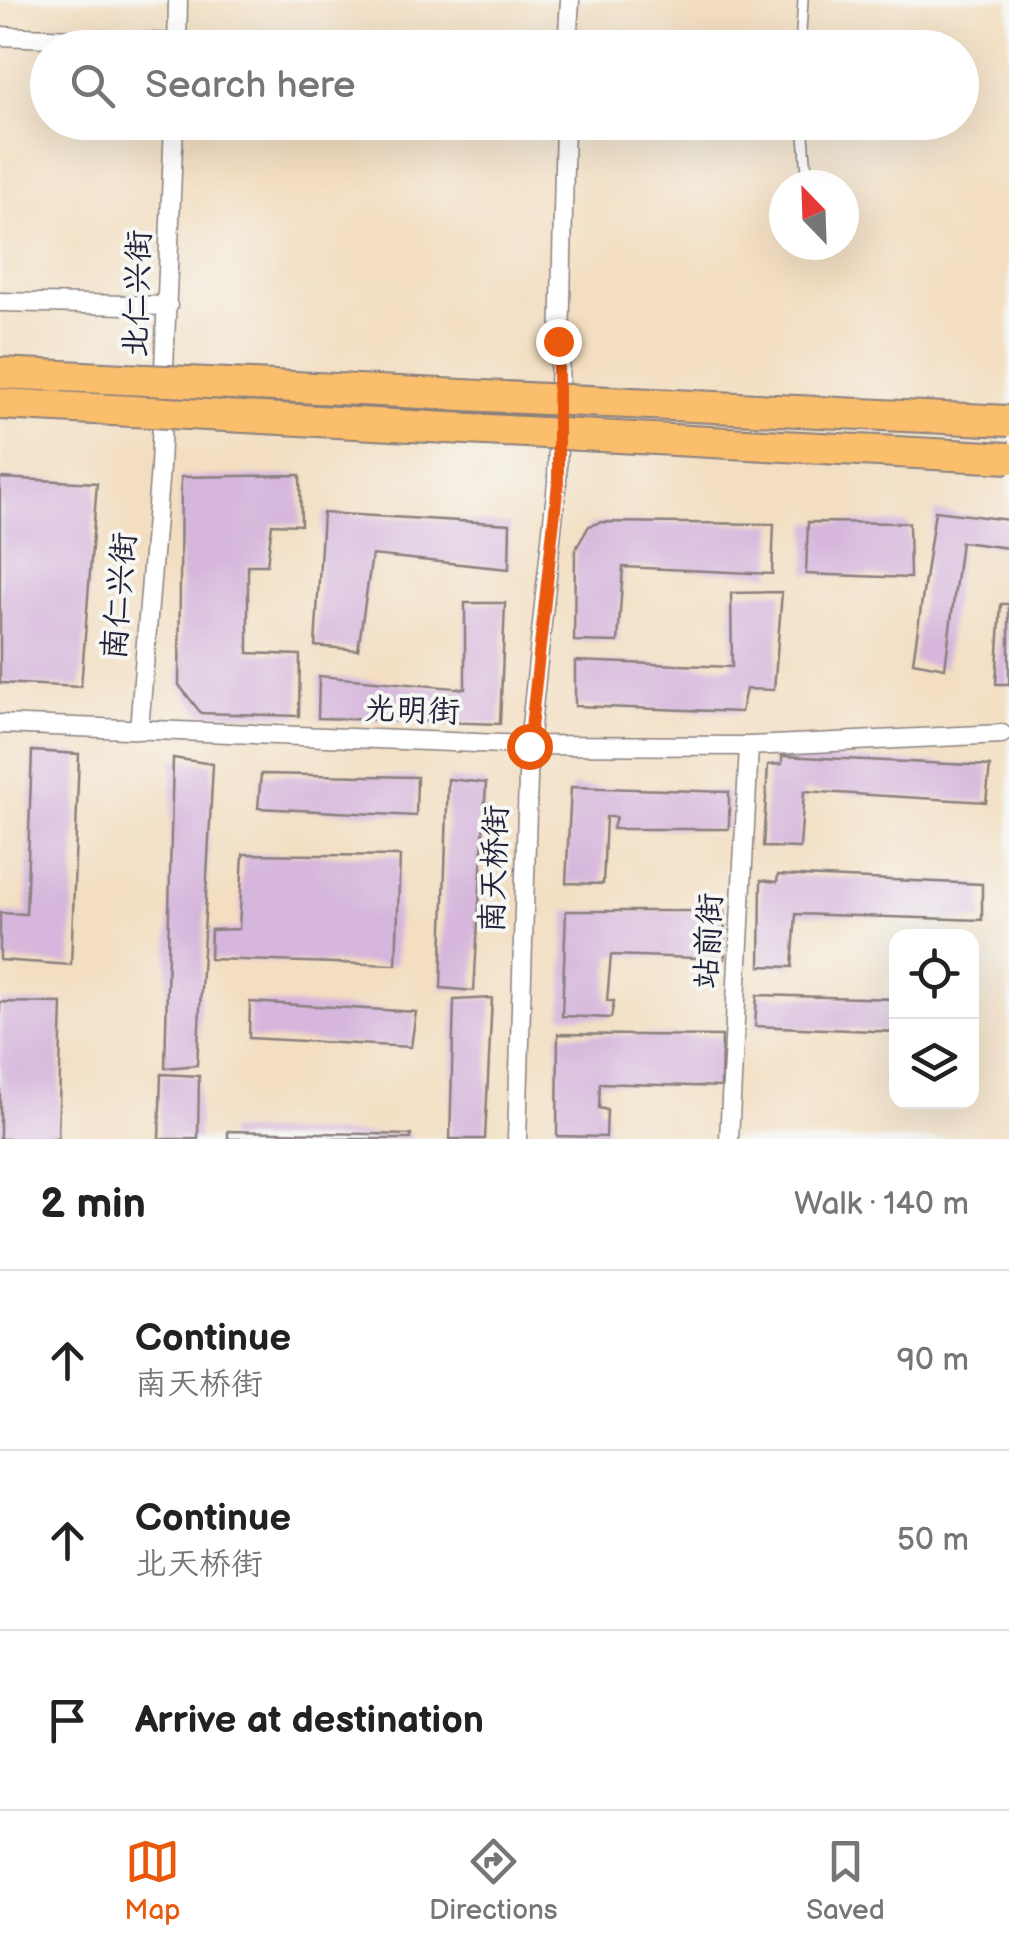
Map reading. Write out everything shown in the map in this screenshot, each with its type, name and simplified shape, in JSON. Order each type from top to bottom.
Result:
[{"type":"main road","points":[[0,372],[1009,420]]},
{"type":"main road","points":[[0,404],[1009,458]]},
{"type":"street","points":[[177,30],[178,0]]},
{"type":"street","points":[[568,30],[570,0]]},
{"type":"street","points":[[0,36],[30,38]]},
{"type":"street","name":"北仁兴街","points":[[160,467],[173,140]]},
{"type":"street","name":"南天桥街","points":[[517,1139],[529,746],[558,483],[564,140]]},
{"type":"street","points":[[0,302],[168,306]]},
{"type":"street","name":"南仁兴街","points":[[139,730],[160,467]]},
{"type":"street","name":"光明街","points":[[0,724],[529,746],[749,746],[1002,734]]},
{"type":"street","name":"站前街","points":[[729,1139],[749,746]]},
{"type":"lane","points":[[801,30],[803,0]]},
{"type":"lane","points":[[804,140],[807,170]]},
{"type":"building","points":[[300,475],[301,525],[272,524],[267,565],[248,565],[248,653],[300,655],[299,716],[201,713],[179,685],[181,477]]},
{"type":"building","points":[[0,478],[97,483],[81,687],[0,683]]},
{"type":"building","points":[[935,511],[1009,520],[1009,548],[961,542],[945,668],[913,662]]},
{"type":"building","points":[[323,513],[510,524],[509,569],[372,555],[358,650],[315,646]]},
{"type":"building","points":[[601,522],[774,524],[772,574],[623,567],[618,642],[574,641],[575,550],[589,526]]},
{"type":"building","points":[[808,522],[909,523],[910,578],[806,574]]},
{"type":"building","points":[[782,592],[774,690],[746,689],[741,712],[575,706],[575,661],[732,667],[731,593]]},
{"type":"building","points":[[465,603],[505,603],[500,724],[318,718],[319,676],[465,689]]},
{"type":"building","points":[[1001,604],[1009,604],[1009,684],[996,684]]},
{"type":"building","points":[[32,751],[79,754],[71,965],[0,960],[0,913],[26,914]]},
{"type":"building","points":[[782,756],[990,766],[986,802],[804,791],[800,848],[763,847],[768,765],[782,764]]},
{"type":"building","points":[[173,758],[213,764],[197,1065],[165,1068]]},
{"type":"building","points":[[261,774],[417,777],[416,816],[258,808]]},
{"type":"building","points":[[448,779],[486,783],[474,991],[441,988]]},
{"type":"building","points":[[571,787],[729,792],[729,829],[613,829],[616,817],[606,817],[603,884],[566,883]]},
{"type":"building","points":[[243,854],[400,856],[396,965],[210,959],[211,930],[239,929]]},
{"type":"building","points":[[778,875],[982,884],[982,920],[796,914],[792,967],[760,966],[761,880],[777,882]]},
{"type":"building","points":[[566,911],[724,911],[725,959],[611,955],[607,1001],[614,1001],[611,1018],[562,1016]]},
{"type":"building","points":[[757,995],[889,999],[889,1032],[755,1026]]},
{"type":"building","points":[[492,998],[485,1139],[450,1139],[454,1000]]},
{"type":"building","points":[[0,1002],[62,1003],[58,1139],[0,1139]]},
{"type":"building","points":[[250,1002],[416,1012],[411,1047],[249,1038]]},
{"type":"building","points":[[558,1034],[722,1036],[721,1087],[600,1083],[599,1108],[607,1110],[606,1137],[557,1136]]},
{"type":"building","points":[[161,1074],[199,1076],[198,1139],[159,1139]]},
{"type":"building","points":[[228,1131],[411,1135],[411,1139],[228,1139]]},
{"type":"route","points":[[529,746],[558,483],[558,341]]}]
